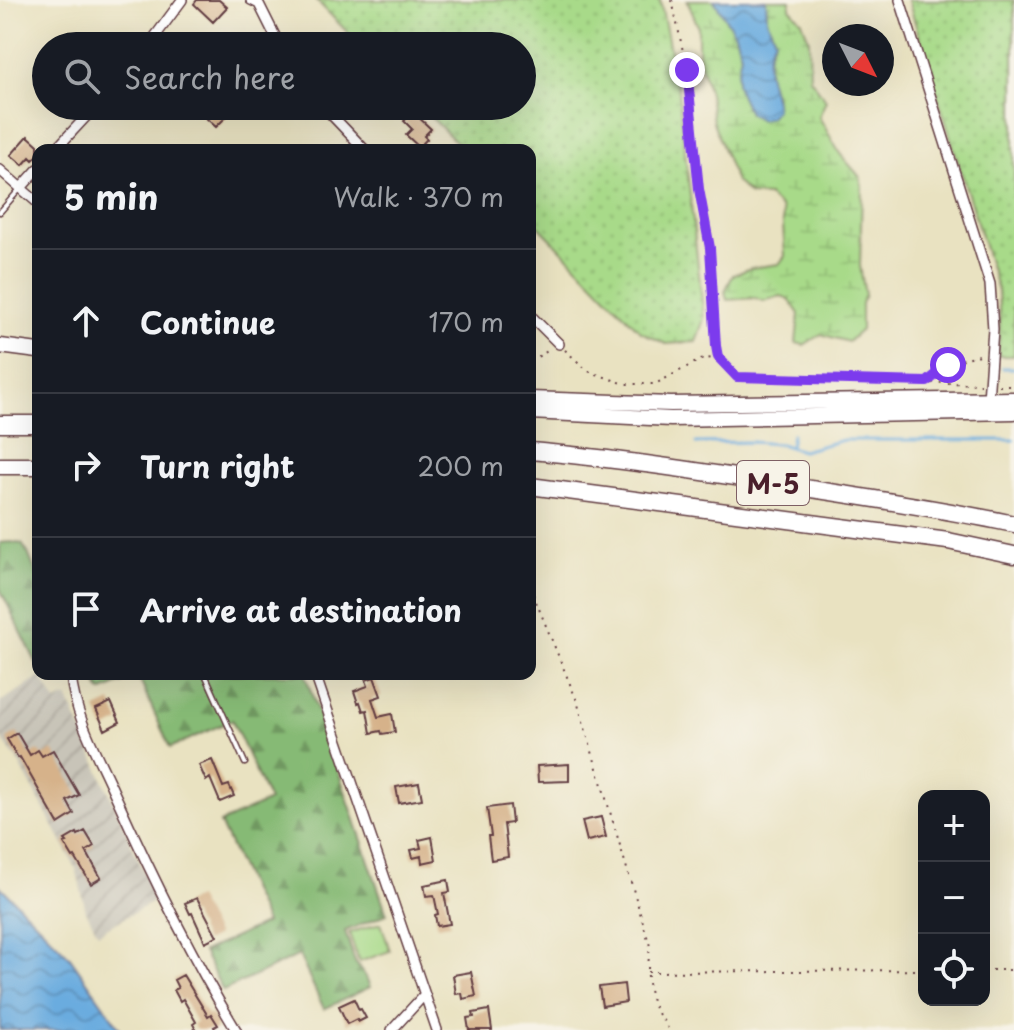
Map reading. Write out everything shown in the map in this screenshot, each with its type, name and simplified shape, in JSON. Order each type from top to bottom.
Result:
[{"type":"highway","points":[[0,424],[32,424]]},
{"type":"highway","name":"М-5","points":[[536,452],[728,476],[1014,524]]},
{"type":"highway","points":[[0,466],[32,466]]},
{"type":"highway","name":"М-5","points":[[536,487],[948,541],[1014,555]]},
{"type":"main road","points":[[0,346],[32,350]]},
{"type":"main road","points":[[536,399],[671,404],[988,392],[1014,399]]},
{"type":"main road","points":[[536,412],[671,419],[1014,412]]},
{"type":"street","points":[[158,32],[182,0]]},
{"type":"street","points":[[251,0],[259,4],[273,32]]},
{"type":"street","points":[[900,0],[990,284],[993,329],[988,392]]},
{"type":"street","points":[[61,144],[83,120]]},
{"type":"street","points":[[336,120],[359,144]]},
{"type":"street","points":[[0,170],[32,198]]},
{"type":"street","points":[[21,188],[32,176]]},
{"type":"street","points":[[536,321],[559,344]]},
{"type":"street","points":[[71,680],[82,722],[153,878],[236,1030]]},
{"type":"street","points":[[317,680],[437,1030]]},
{"type":"street","points":[[392,1030],[424,995]]},
{"type":"lane","points":[[0,212],[21,188]]},
{"type":"lane","points":[[208,680],[245,763]]},
{"type":"path","points":[[672,0],[687,70],[699,189],[710,248],[718,357],[737,377],[927,382],[988,392],[1014,385]]},
{"type":"path","points":[[536,357],[559,344],[588,371],[625,384],[655,384],[700,360],[718,357]]},
{"type":"path","points":[[927,382],[948,365],[972,356],[991,354]]},
{"type":"path","points":[[536,602],[577,701],[650,946],[648,989],[669,1030]]},
{"type":"path","points":[[647,972],[918,970]]},
{"type":"path","points":[[990,970],[1014,970]]},
{"type":"shaded area","points":[[36,680],[43,680],[56,702],[67,697],[156,900],[98,933],[86,911],[76,868],[19,763],[0,736],[0,702]]},
{"type":"green space","points":[[316,0],[660,0],[678,90],[704,319],[696,342],[666,344],[641,332],[536,223],[536,144],[458,144],[434,120],[536,120],[536,32],[347,32]]},
{"type":"green space","points":[[687,0],[714,0],[735,34],[741,54],[740,94],[749,113],[775,98],[767,58],[775,39],[767,19],[766,0],[790,0],[790,8],[802,21],[809,40],[810,78],[826,100],[819,117],[840,154],[860,177],[862,186],[860,266],[865,295],[861,303],[861,330],[848,342],[821,334],[804,345],[796,343],[799,314],[789,299],[781,296],[763,301],[755,298],[727,300],[725,291],[733,275],[751,268],[779,264],[785,256],[782,209],[768,196],[750,195],[736,182],[713,122],[698,54],[698,26]]},
{"type":"green space","points":[[908,0],[1014,0],[1014,356],[998,356],[998,291]]},
{"type":"green space","points":[[0,543],[22,544],[32,563],[32,654],[0,589]]},
{"type":"green space","points":[[95,680],[129,680],[101,692]]},
{"type":"green space","points":[[140,680],[307,680],[387,914],[345,931],[355,962],[370,987],[324,1009],[299,955],[223,991],[203,952],[266,923],[220,823],[269,801],[232,720],[170,748]]},
{"type":"green space","points":[[381,923],[390,951],[359,962],[349,933]]},
{"type":"water","points":[[714,0],[766,0],[767,19],[775,39],[767,63],[776,109],[770,117],[760,120],[749,113],[737,84],[741,54],[735,34]]},
{"type":"water","points":[[0,886],[69,956],[121,1030],[0,1030]]},
{"type":"building","points":[[197,0],[219,0],[227,7],[213,22],[194,4]]},
{"type":"building","points":[[208,120],[223,120],[216,127]]},
{"type":"building","points":[[421,120],[431,129],[424,136],[427,139],[422,144],[416,144],[406,135],[412,129],[404,121]]},
{"type":"building","points":[[28,136],[37,144],[32,144],[32,159],[30,157],[23,165],[11,155]]},
{"type":"building","points":[[366,680],[375,680],[381,696],[372,699],[378,717],[392,714],[395,732],[371,733],[367,710],[363,711],[354,691],[368,686]]},
{"type":"building","points":[[111,702],[120,722],[105,730],[96,709]]},
{"type":"building","points":[[17,733],[30,755],[38,750],[42,756],[53,750],[79,795],[67,801],[74,814],[58,824],[7,739]]},
{"type":"building","points":[[212,760],[223,787],[229,785],[234,796],[220,802],[210,778],[206,781],[199,765]]},
{"type":"building","points":[[569,764],[569,781],[538,782],[537,766]]},
{"type":"building","points":[[419,783],[422,799],[399,803],[396,787]]},
{"type":"building","points":[[510,805],[512,823],[504,824],[508,857],[491,860],[487,808]]},
{"type":"building","points":[[601,817],[606,837],[587,841],[582,821]]},
{"type":"building","points":[[85,831],[94,846],[86,851],[101,878],[91,884],[64,843]]},
{"type":"building","points":[[432,837],[436,860],[422,863],[421,856],[413,858],[411,850],[421,848],[419,840]]},
{"type":"building","points":[[448,880],[450,892],[444,893],[450,924],[437,926],[434,895],[426,896],[424,885]]},
{"type":"building","points":[[197,898],[217,936],[205,942],[185,903]]},
{"type":"building","points":[[471,972],[476,996],[463,999],[462,993],[456,994],[453,975]]},
{"type":"building","points":[[183,975],[208,1016],[211,1014],[218,1025],[214,1027],[216,1030],[196,1030],[193,1024],[196,1022],[174,990],[178,988],[174,980]]},
{"type":"building","points":[[624,984],[626,1002],[602,1006],[599,987]]},
{"type":"building","points":[[354,999],[366,1018],[347,1024],[339,1006]]},
{"type":"building","points":[[489,1010],[492,1030],[469,1030],[467,1018],[474,1017],[473,1013]]},
{"type":"waterway","points":[[1003,368],[1014,368]]},
{"type":"waterway","points":[[790,446],[792,434]]},
{"type":"waterway","points":[[696,443],[780,444],[802,451],[843,440],[1014,440]]},
{"type":"route","points":[[687,70],[699,189],[710,248],[718,357],[737,377],[771,379],[927,382],[948,365]]}]
